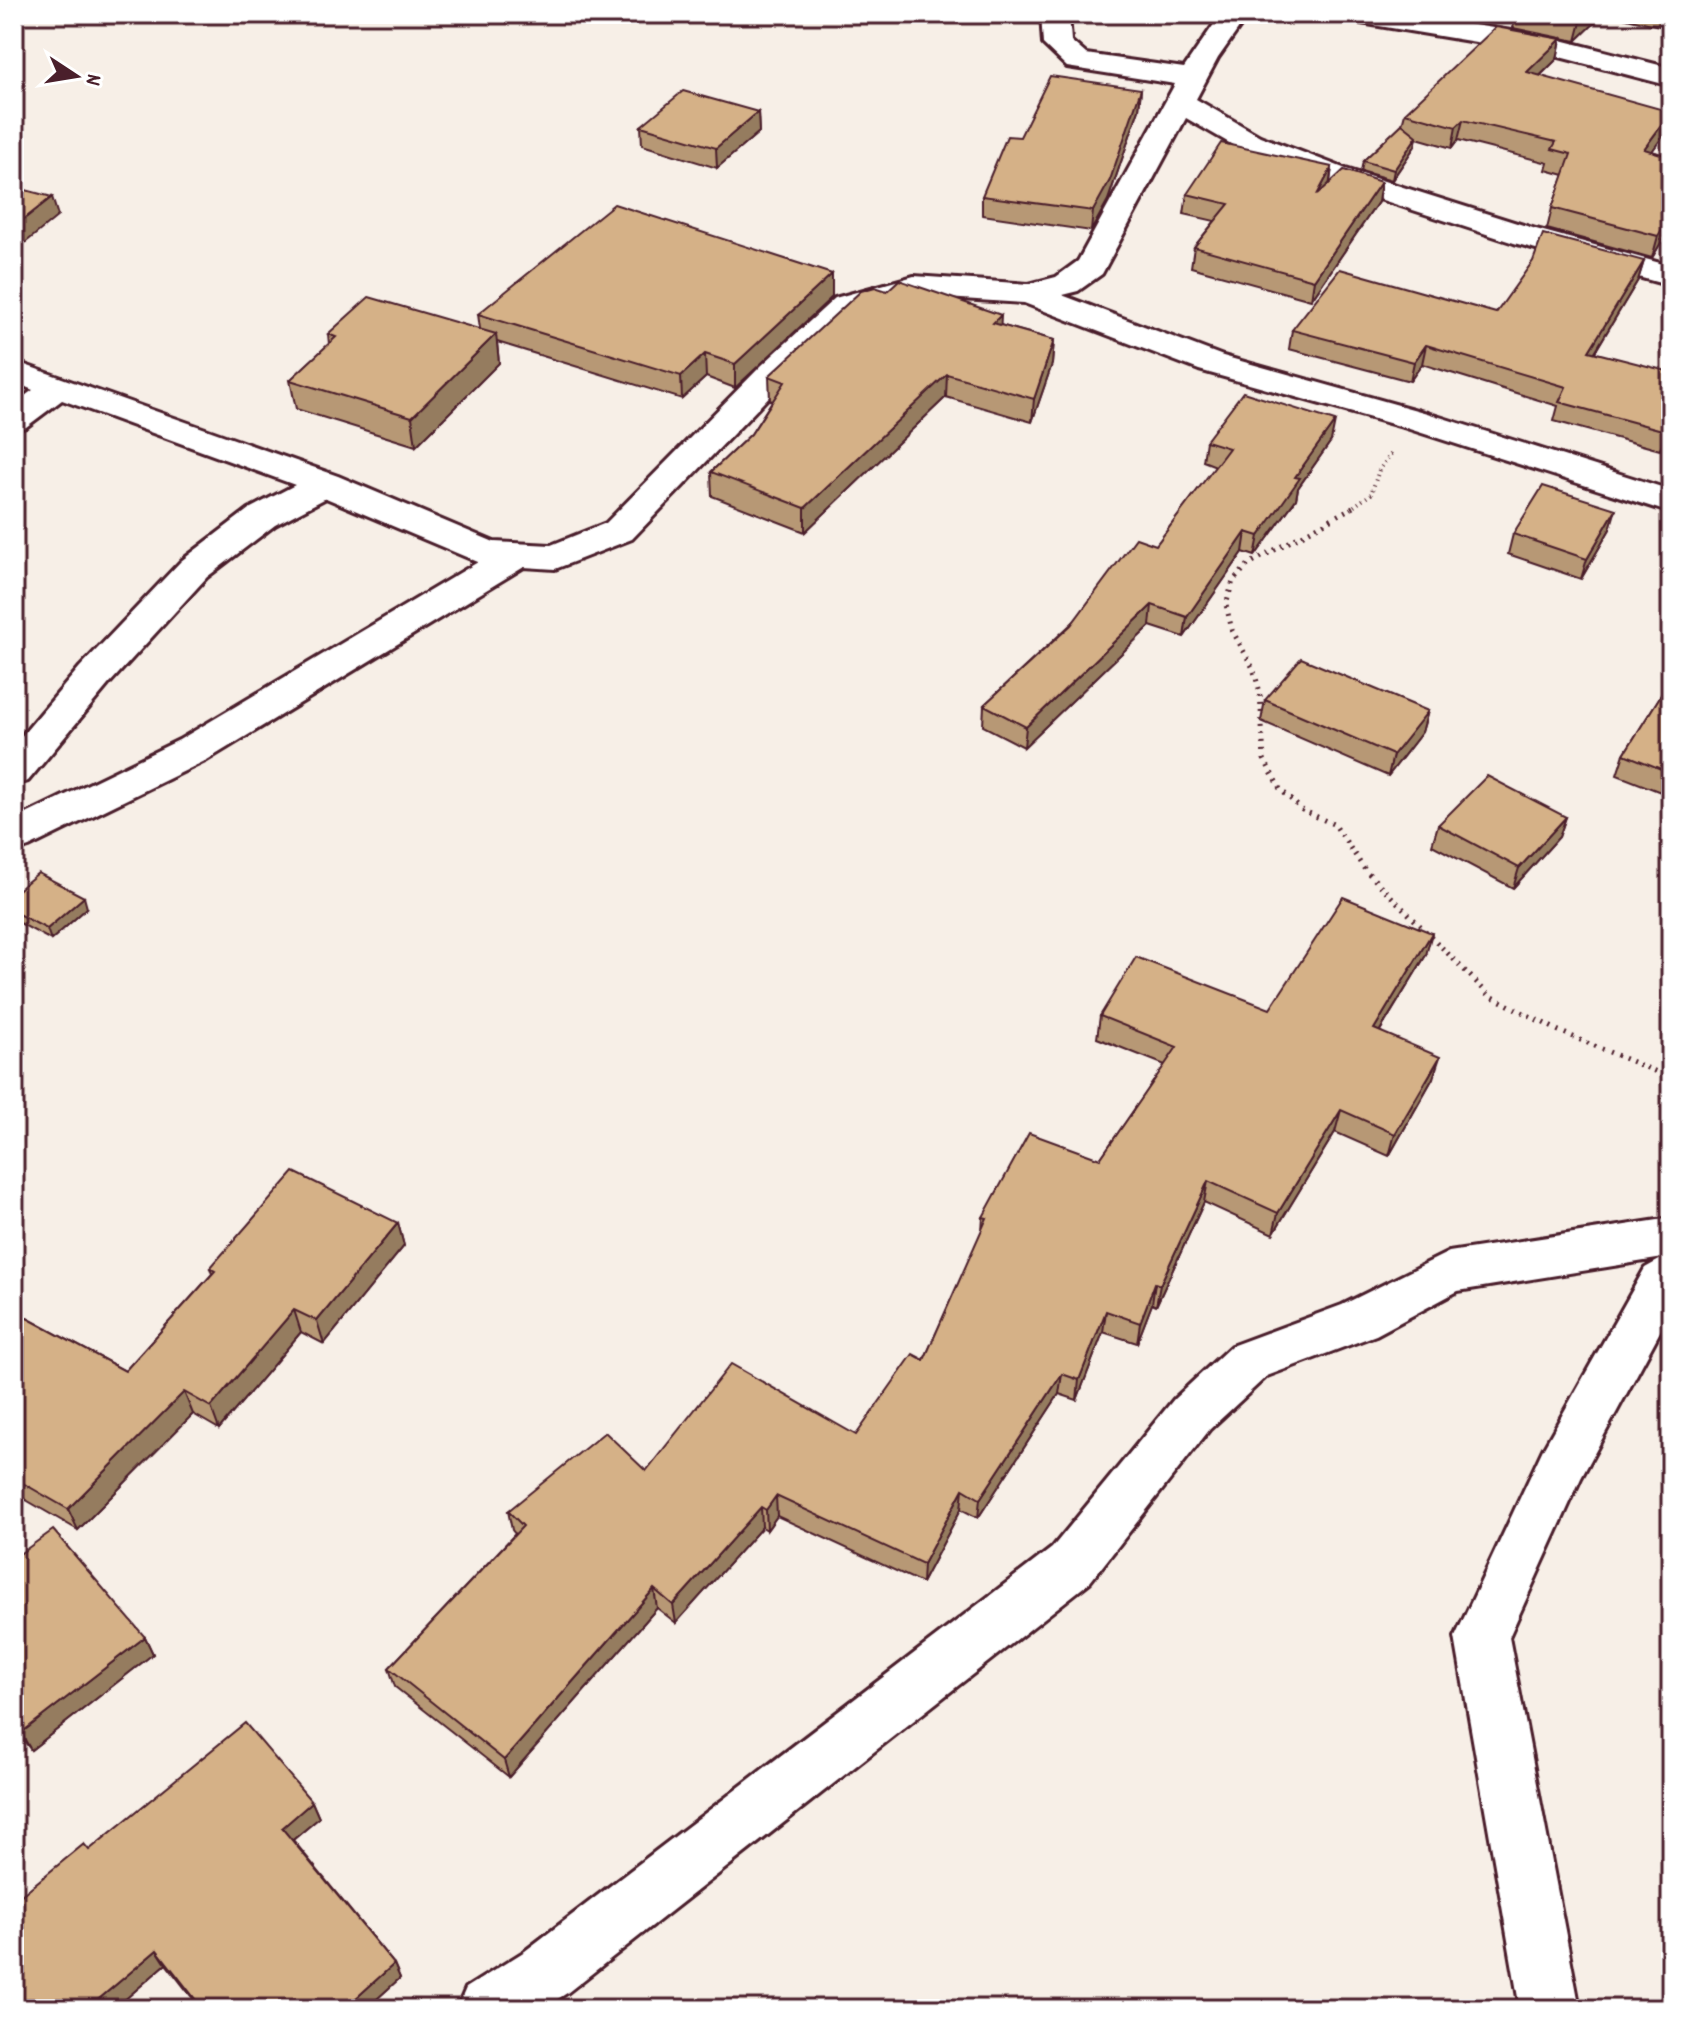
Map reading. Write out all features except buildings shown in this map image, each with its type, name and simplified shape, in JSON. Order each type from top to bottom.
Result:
[{"type":"street","points":[[1055,14],[1057,44],[1077,61],[1187,90],[1249,142],[1335,175],[1525,236],[1671,276]]},
{"type":"street","points":[[1029,294],[1067,284],[1091,267],[1187,90],[1235,14]]},
{"type":"street","points":[[1355,14],[1549,46],[1671,77]]},
{"type":"street","points":[[14,371],[325,484],[488,553],[555,557],[619,531],[774,372],[847,305],[914,286],[1029,294],[1211,363],[1415,420],[1671,502]]},
{"type":"street","points":[[14,420],[57,388]]},
{"type":"street","points":[[14,771],[94,676],[194,569],[262,517],[325,484]]},
{"type":"street","points":[[14,837],[193,750],[518,554]]},
{"type":"street","points":[[487,2009],[546,1972],[1071,1565],[1192,1414],[1249,1361],[1359,1320],[1449,1272],[1671,1237]]},
{"type":"street","points":[[1550,2009],[1482,1637],[1561,1465],[1662,1282],[1671,1275]]},
{"type":"path","points":[[1415,420],[1379,470],[1371,494],[1339,517],[1249,564],[1233,581],[1226,605],[1232,630],[1253,668],[1260,692],[1264,759],[1280,789],[1302,810],[1335,825],[1365,870],[1489,995],[1559,1031],[1671,1078]]}]
